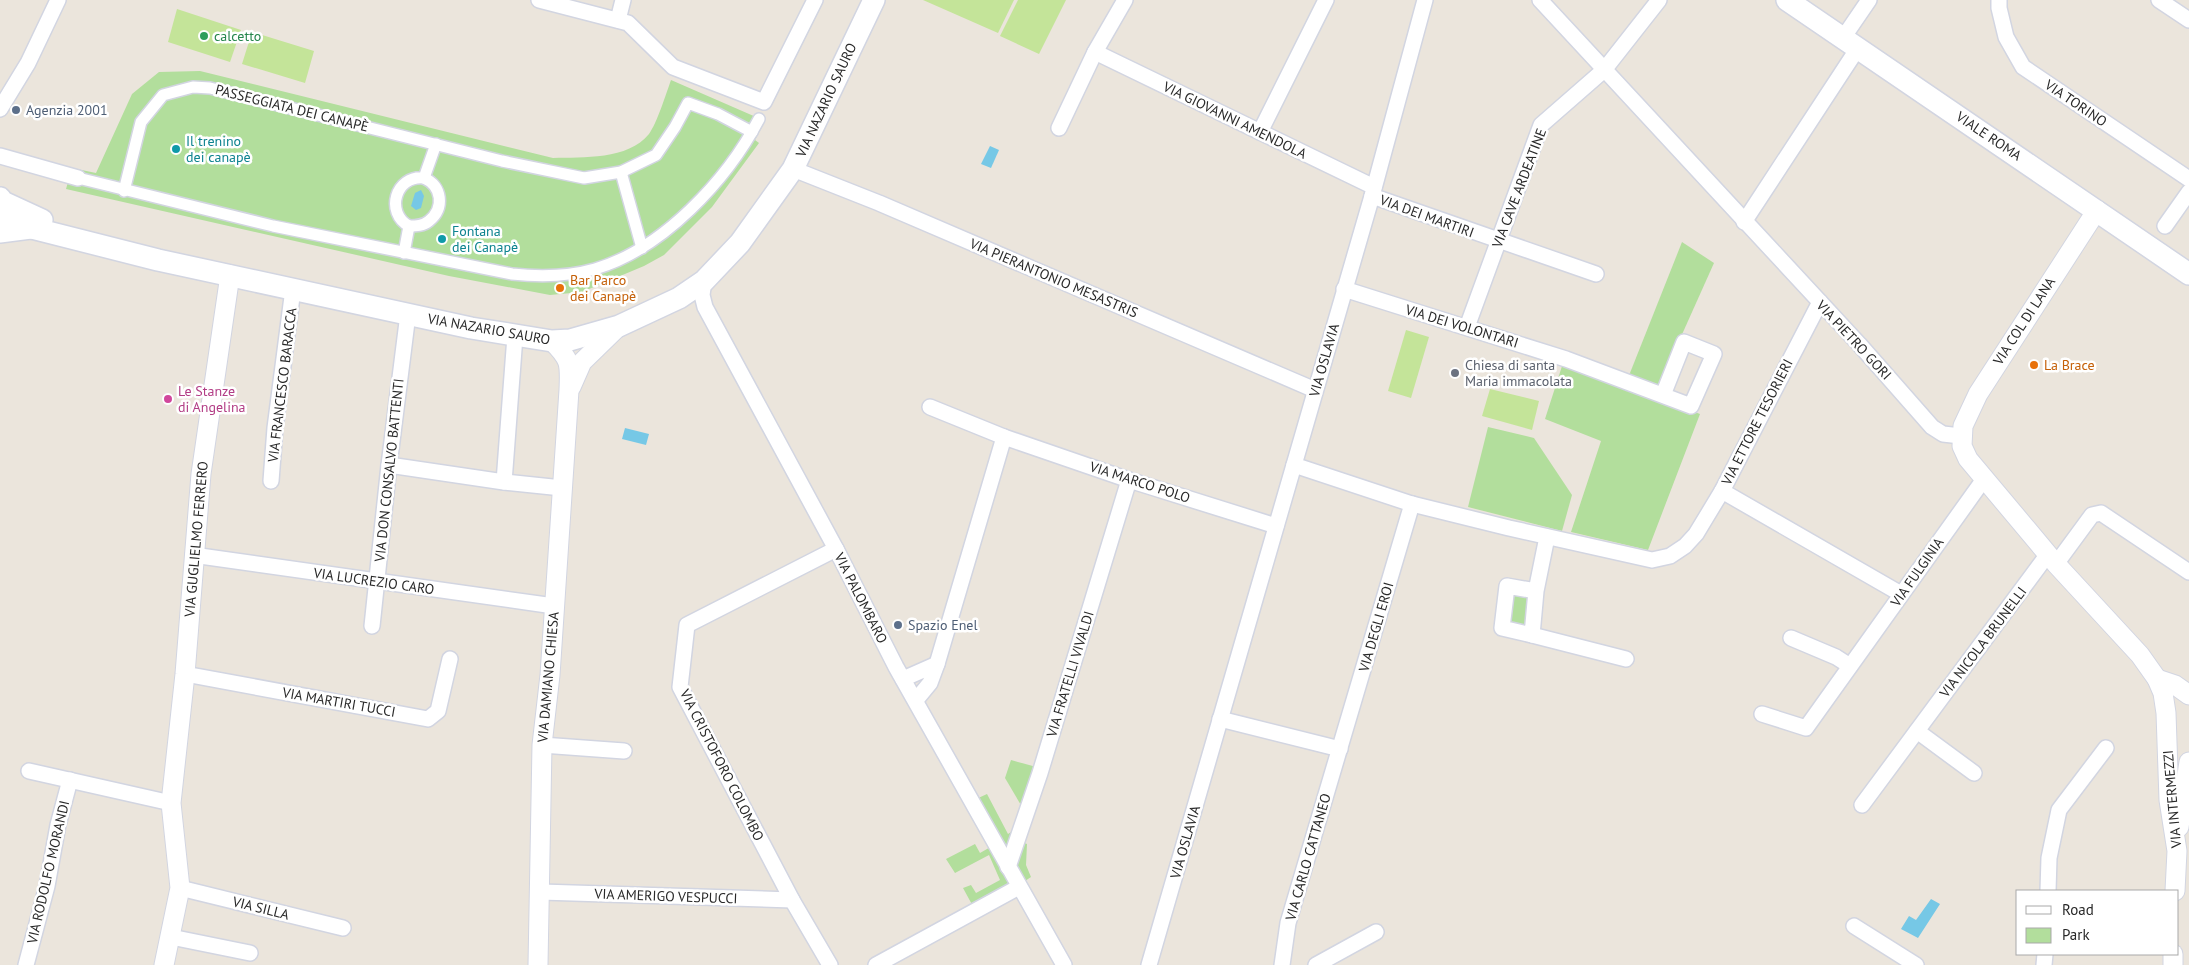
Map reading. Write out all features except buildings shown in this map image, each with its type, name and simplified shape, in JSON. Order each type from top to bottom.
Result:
[{"type":"main road","name":"VIA NAZARIO SAURO","points":[[0,220],[230,275],[408,314],[515,336],[552,341],[570,340],[619,326],[679,298],[704,281],[740,243],[793,169],[874,0]]},
{"type":"main road","name":"VIALE ROMA","points":[[1787,0],[2189,274]]},
{"type":"main road","name":"VIA NAZARIO SAURO","points":[[0,198],[3,202],[87,242]]},
{"type":"street","points":[[0,109],[28,63],[58,0]]},
{"type":"street","points":[[541,0],[628,23],[673,67],[764,102],[815,0]]},
{"type":"street","points":[[618,20],[623,0]]},
{"type":"street","points":[[1059,128],[1095,52],[1126,0]]},
{"type":"street","name":"VIA OSLAVIA","points":[[1149,965],[1373,192],[1425,0]]},
{"type":"street","name":"VIA PIETRO GORI","points":[[1540,0],[1820,302],[1932,427],[1942,434],[1961,436]]},
{"type":"street","name":"VIA CAVE ARDEATINE","points":[[1467,327],[1541,125],[1604,70],[1658,0]]},
{"type":"street","points":[[1744,222],[1851,43],[1870,0]]},
{"type":"street","name":"VIA TORINO","points":[[1999,0],[2006,37],[2023,67],[2189,179]]},
{"type":"street","points":[[2159,0],[2189,20]]},
{"type":"street","points":[[1260,132],[1319,3]]},
{"type":"street","name":"VIA GIOVANNI AMENDOLA","points":[[1095,52],[1260,132],[1373,192]]},
{"type":"street","name":"PASSEGGIATA DEI CANAPÈ","points":[[124,191],[141,122],[163,95],[193,87],[210,88],[436,144],[584,178],[621,172],[656,155],[676,127],[688,103],[718,114],[752,132]]},
{"type":"street","points":[[0,156],[124,191],[273,226],[512,274],[538,277],[566,275],[595,269],[642,248],[665,232],[699,200],[725,170],[759,119]]},
{"type":"street","points":[[424,178],[436,144]]},
{"type":"street","name":"VIA PIERANTONIO MESASTRIS","points":[[793,169],[879,203],[1315,390]]},
{"type":"street","points":[[621,172],[642,248]]},
{"type":"street","points":[[416,177],[424,178],[431,181],[437,188],[438,206],[428,222],[420,226],[409,226],[397,214],[394,202],[399,189],[406,181],[416,177]]},
{"type":"street","name":"VIA DEI MARTIRI","points":[[1373,192],[1499,242],[1596,274]]},
{"type":"street","points":[[2165,226],[2189,192]]},
{"type":"street","name":"VIA COL DI LANA","points":[[1961,436],[1968,413],[1983,386],[2097,210]]},
{"type":"street","points":[[404,252],[409,226]]},
{"type":"street","points":[[0,235],[36,230]]},
{"type":"street","name":"VIA GUGLIELMO FERRERO","points":[[164,965],[180,888],[171,803],[185,674],[201,474],[230,275]]},
{"type":"street","name":"VIA PALOMBARO","points":[[704,281],[702,295],[705,307],[903,679],[1064,965]]},
{"type":"street","name":"VIA FRANCESCO BARACCA","points":[[272,481],[275,428],[293,289]]},
{"type":"street","name":"VIA DEI VOLONTARI","points":[[1344,289],[1566,359],[1663,394]]},
{"type":"street","points":[[679,298],[691,300],[705,307]]},
{"type":"street","name":"VIA ETTORE TESORIERI","points":[[1820,302],[1722,491],[1901,594]]},
{"type":"street","name":"VIA DON CONSALVO BATTENTI","points":[[372,626],[389,465],[408,314]]},
{"type":"street","name":"VIA DAMIANO CHIESA","points":[[570,390],[582,362],[619,326]]},
{"type":"street","points":[[504,482],[515,336]]},
{"type":"street","name":"VIA DAMIANO CHIESA","points":[[538,965],[541,892],[542,745],[570,390],[570,370],[566,355],[552,341]]},
{"type":"street","name":"VIA MARCO POLO","points":[[930,406],[1004,437],[1129,480],[1276,526]]},
{"type":"street","points":[[1961,436],[1962,446],[1968,459],[1984,479],[2052,559],[2140,655],[2157,679],[2175,685],[2189,694]]},
{"type":"street","points":[[916,700],[930,683],[1004,437]]},
{"type":"street","points":[[389,465],[504,482],[562,488]]},
{"type":"street","points":[[1294,465],[1412,504],[1652,560],[1670,556],[1685,546],[1696,534],[1722,491]]},
{"type":"street","name":"VIA FULGINIA","points":[[1762,714],[1806,728],[1984,479]]},
{"type":"street","name":"VIA FRATELLI VIVALDI","points":[[1008,867],[1040,773],[1129,480]]},
{"type":"street","name":"VIA DEGLI EROI","points":[[1340,749],[1412,504]]},
{"type":"street","name":"VIA NICOLA BRUNELLI","points":[[1862,806],[1917,731],[2052,559],[2092,515],[2101,513],[2189,572]]},
{"type":"street","points":[[1532,635],[1536,591],[1547,537]]},
{"type":"street","name":"VIA CRISTOFORO COLOMBO","points":[[830,965],[792,900],[680,686],[687,626],[836,550]]},
{"type":"street","name":"VIA LUCREZIO CARO","points":[[194,555],[554,606]]},
{"type":"street","points":[[1536,591],[1506,586],[1502,628],[1626,659]]},
{"type":"street","points":[[1791,638],[1836,657],[1850,666]]},
{"type":"street","name":"VIA MARTIRI TUCCI","points":[[185,674],[428,718],[438,712],[450,659]]},
{"type":"street","points":[[903,679],[936,664]]},
{"type":"street","name":"VIA INTERMEZZI","points":[[2157,679],[2166,713],[2169,800],[2176,851],[2175,890]]},
{"type":"street","points":[[1220,719],[1340,749]]},
{"type":"street","points":[[1917,731],[1974,772]]},
{"type":"street","points":[[542,745],[624,751]]},
{"type":"street","points":[[2048,890],[2049,858],[2060,810],[2106,748]]},
{"type":"street","name":"VIA CARLO CATTANEO","points":[[1282,965],[1288,923],[1340,749]]},
{"type":"street","points":[[2176,851],[2189,762]]},
{"type":"street","points":[[29,771],[171,803]]},
{"type":"street","name":"VIA RODOLFO MORANDI","points":[[26,965],[47,886],[58,825],[70,780]]},
{"type":"street","points":[[876,965],[1019,887]]},
{"type":"street","name":"VIA SILLA","points":[[180,888],[342,928]]},
{"type":"street","name":"VIA AMERIGO VESPUCCI","points":[[541,892],[792,900]]},
{"type":"street","points":[[1854,926],[1916,965]]},
{"type":"street","points":[[1316,965],[1376,932]]},
{"type":"street","points":[[171,937],[250,953]]},
{"type":"green space","points":[[923,0],[1014,0],[998,33]]},
{"type":"green space","points":[[1018,0],[1066,0],[1039,54],[1000,36]]},
{"type":"green space","name":"calcetto","points":[[177,9],[241,30],[230,62],[168,42]]},
{"type":"green space","points":[[252,32],[314,51],[305,83],[242,64]]},
{"type":"green space","points":[[200,71],[553,158],[591,157],[617,153],[629,149],[640,142],[652,129],[671,80],[765,121],[755,140],[759,143],[712,207],[664,255],[644,266],[582,292],[550,295],[449,276],[66,189],[72,168],[96,173],[132,94],[159,72]]},
{"type":"green space","points":[[1682,242],[1714,263],[1658,388],[1628,378]]},
{"type":"green space","points":[[1406,330],[1429,337],[1411,398],[1388,391]]},
{"type":"green space","points":[[1563,363],[1700,414],[1648,550],[1571,532],[1601,441],[1545,419]]},
{"type":"green space","points":[[1490,389],[1539,401],[1532,430],[1482,416]]},
{"type":"green space","points":[[1488,427],[1534,438],[1572,495],[1562,531],[1468,507]]},
{"type":"green space","points":[[1512,595],[1528,597],[1525,625],[1509,622]]},
{"type":"green space","points":[[1011,760],[1040,768],[1025,812],[1005,778]]},
{"type":"green space","points":[[987,794],[1008,834],[1020,826],[1008,864],[974,800]]},
{"type":"green space","points":[[1019,841],[1027,844],[1026,865],[1031,877],[1019,885],[1009,868]]},
{"type":"green space","points":[[975,844],[980,853],[994,845],[1017,887],[975,910],[963,888],[971,885],[976,893],[1000,880],[989,855],[955,873],[946,859]]},
{"type":"water","points":[[990,146],[999,150],[991,168],[981,164]]},
{"type":"water","name":"Fontana dei Canapè","points":[[421,190],[424,196],[421,208],[416,210],[411,206],[415,193]]},
{"type":"water","points":[[625,428],[649,434],[646,445],[622,439]]},
{"type":"water","points":[[1931,899],[1940,904],[1918,938],[1901,929],[1909,916],[1916,920]]},
{"type":"place","name":"calcetto","points":[[204,36]]},
{"type":"place","name":"Agenzia 2001","points":[[16,110]]},
{"type":"place","name":"Il trenino dei canapè","points":[[176,149]]},
{"type":"place","name":"Fontana dei Canapè","points":[[442,239]]},
{"type":"place","name":"Bar Parco dei Canapè","points":[[560,288]]},
{"type":"place","name":"La Brace","points":[[2034,365]]},
{"type":"place","name":"Chiesa di santa Maria immacolata","points":[[1455,373]]},
{"type":"place","name":"Le Stanze di Angelina","points":[[168,399]]},
{"type":"place","name":"Spazio Enel","points":[[898,625]]}]
